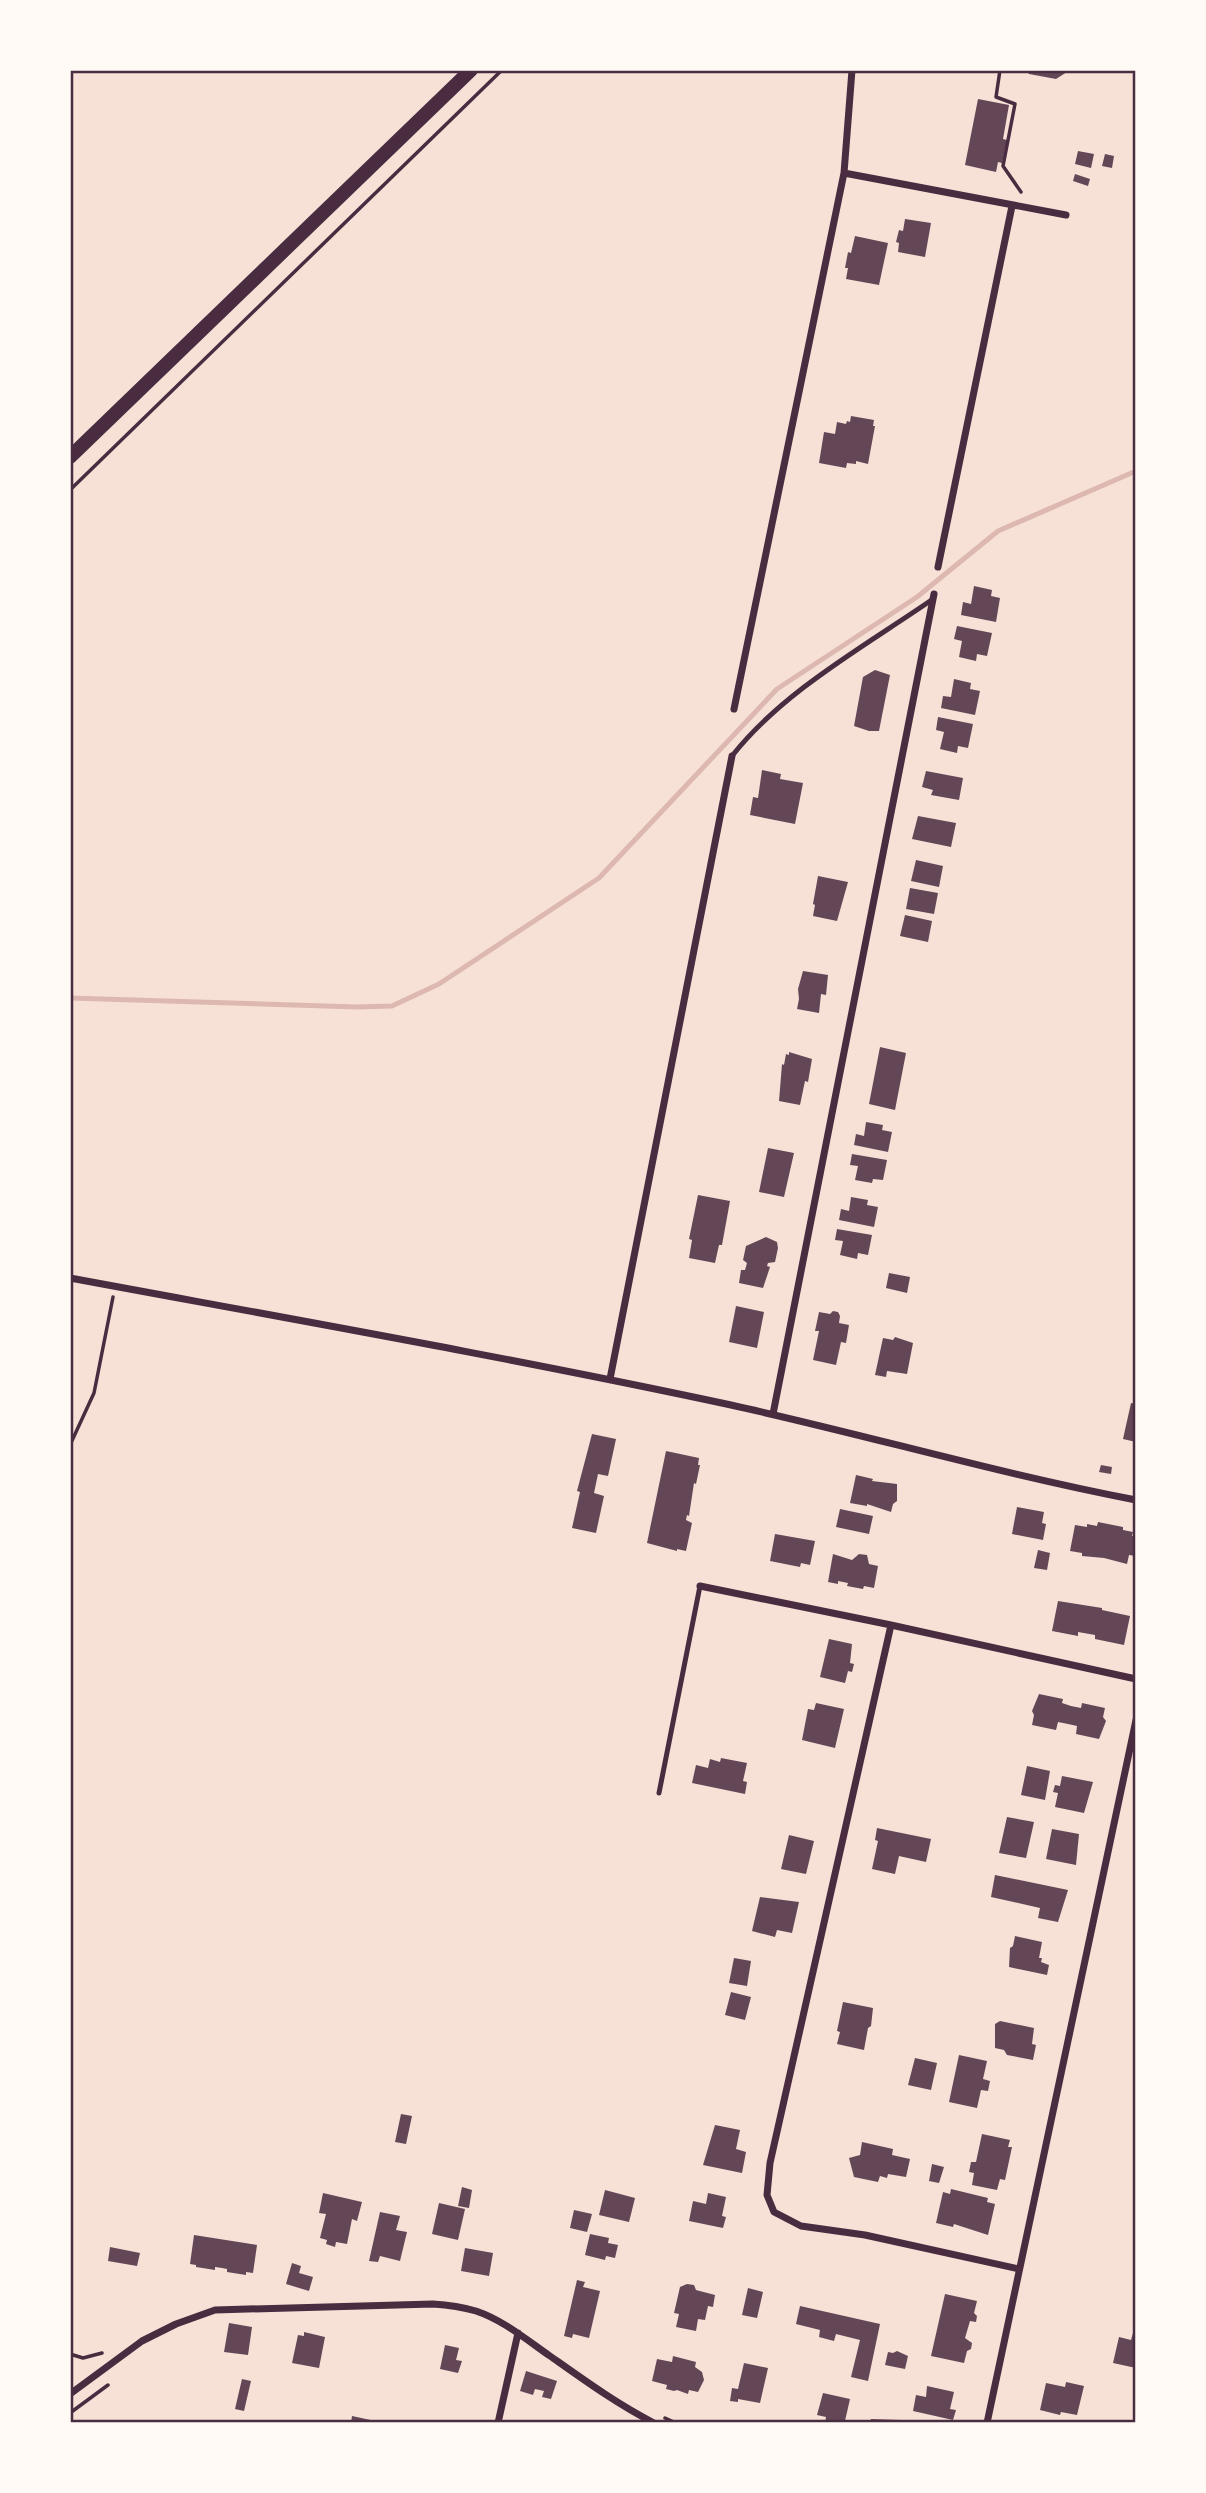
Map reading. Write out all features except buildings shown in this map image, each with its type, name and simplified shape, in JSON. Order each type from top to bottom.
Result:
[{"type":"main road","points":[[70,457],[471,70]]},
{"type":"street","points":[[734,709],[844,173],[852,70]]},
{"type":"street","points":[[844,173],[1066,215]]},
{"type":"street","points":[[938,567],[1012,206]]},
{"type":"street","points":[[773,1415],[933,597]]},
{"type":"street","points":[[610,1379],[732,756]]},
{"type":"street","points":[[70,1278],[610,1379],[773,1415],[1057,1485],[1136,1500]]},
{"type":"street","points":[[700,1586],[1136,1679]]},
{"type":"street","points":[[891,1625],[771,2163],[767,2195],[774,2212],[801,2226],[865,2235],[1019,2269]]},
{"type":"street","points":[[987,2423],[1136,1720]]},
{"type":"street","points":[[70,2395],[142,2341],[215,2310],[443,2305],[478,2312],[517,2333],[619,2405],[654,2423]]},
{"type":"street","points":[[498,2423],[517,2333]]},
{"type":"lane","points":[[732,756],[749,734],[787,700],[933,597]]},
{"type":"lane","points":[[659,1793],[700,1586]]},
{"type":"path","points":[[70,490],[502,70]]},
{"type":"path","points":[[1000,70],[996,97],[1015,104],[1003,166],[1022,194]]},
{"type":"path","points":[[70,1445],[94,1393],[115,1286]]},
{"type":"path","points":[[70,2354],[83,2358],[104,2353],[111,2363]]},
{"type":"path","points":[[655,2412],[676,2423]]},
{"type":"waterway","points":[[70,998],[392,1006],[439,984],[599,878],[777,689],[917,597],[998,531],[1136,471]]}]
